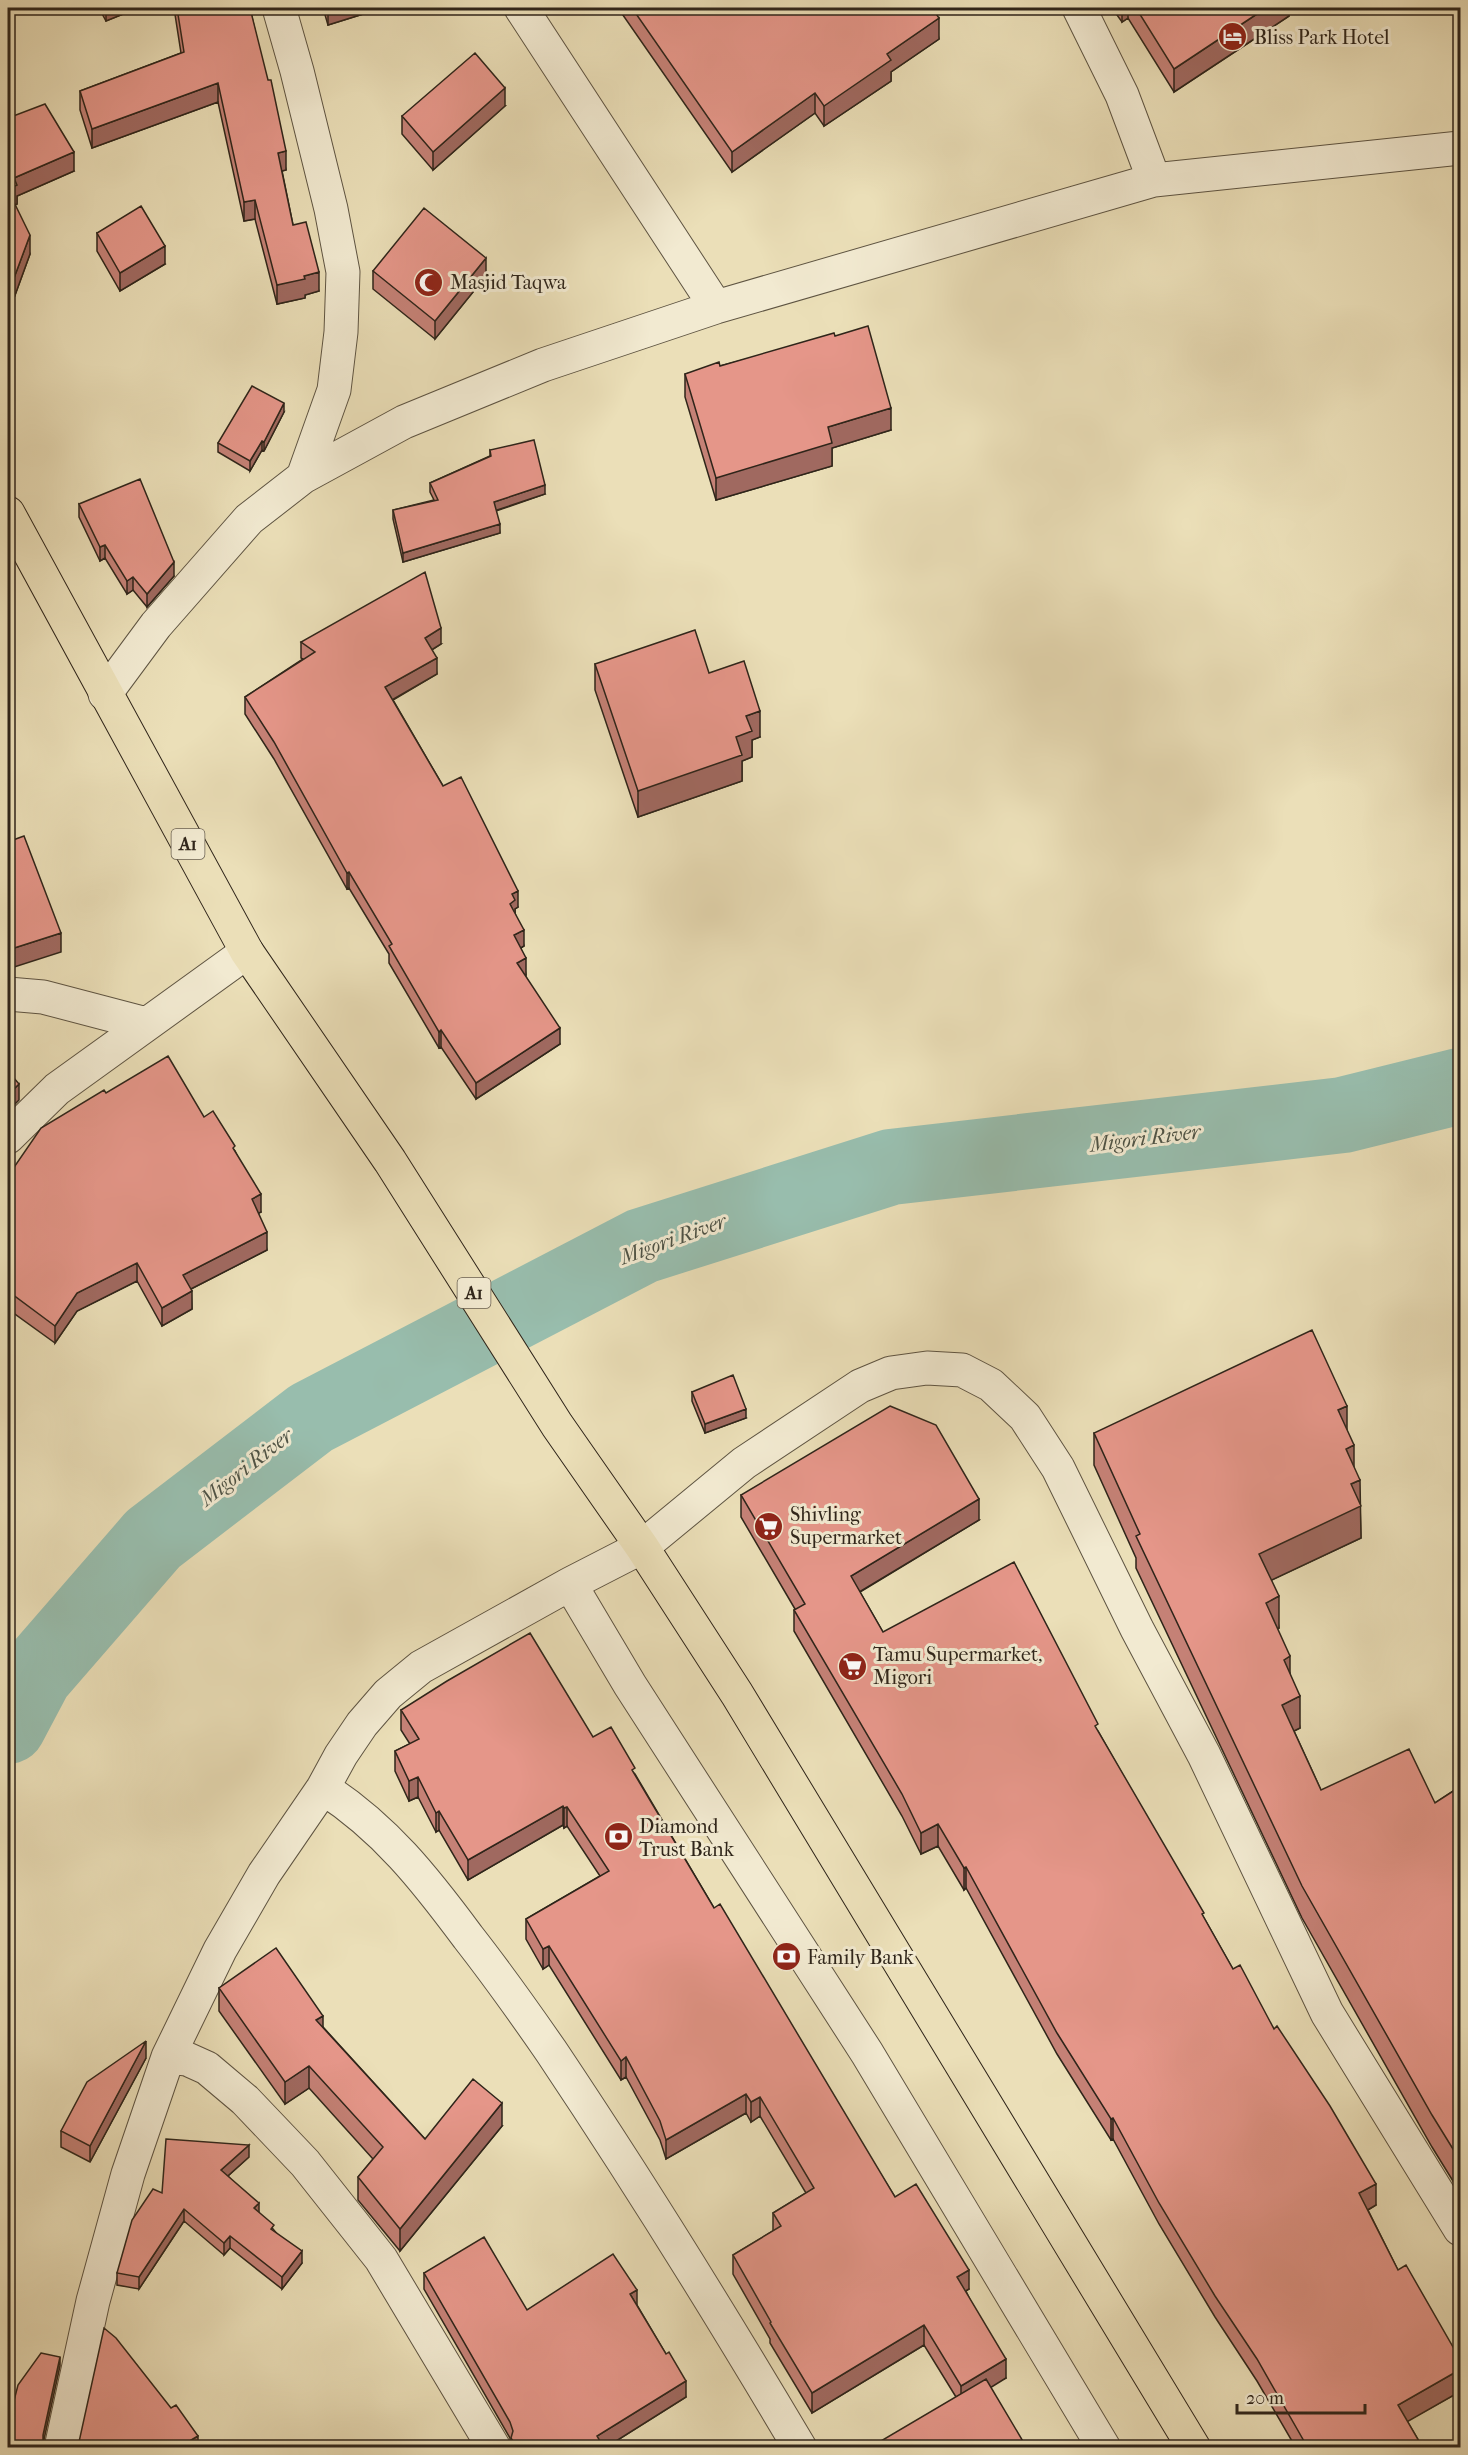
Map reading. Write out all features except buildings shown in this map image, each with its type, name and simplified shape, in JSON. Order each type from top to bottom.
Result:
[{"type":"highway","name":"A1","points":[[8,513],[247,952],[390,1161],[557,1425],[642,1547],[736,1694],[1194,2448]]},
{"type":"street","points":[[279,8],[331,209],[343,272],[341,332],[334,390],[303,477]]},
{"type":"street","points":[[521,8],[716,307]]},
{"type":"street","points":[[1079,8],[1122,95],[1154,180]]},
{"type":"street","points":[[105,694],[156,625],[249,519],[303,477],[404,422],[543,365],[716,307],[1154,180],[1461,148]]},
{"type":"street","points":[[8,1137],[57,1089],[247,952]]},
{"type":"street","points":[[8,994],[43,997],[146,1024]]},
{"type":"street","points":[[61,2448],[93,2301],[128,2174],[168,2057],[220,1950],[264,1874],[323,1788],[340,1755],[362,1724],[388,1694],[421,1667],[570,1584],[642,1547],[744,1462],[860,1386],[891,1373],[927,1368],[962,1370],[991,1384],[1025,1417],[1058,1468],[1132,1619],[1204,1755],[1327,2013],[1461,2229]]},
{"type":"street","points":[[570,1584],[630,1685],[867,2053],[1104,2448]]},
{"type":"street","points":[[323,1788],[361,1814],[404,1857],[433,1890],[516,2000],[666,2225],[800,2448]]},
{"type":"street","points":[[168,2057],[187,2059],[214,2073],[244,2100],[305,2163],[381,2259],[494,2448]]},
{"type":"waterway","name":"Migori River","points":[[8,1726],[35,1675],[153,1539],[311,1418],[642,1246],[891,1167],[1343,1115],[1460,1086]]},
{"type":"place","name":"Bliss Park Hotel","points":[[1233,37]]},
{"type":"place","name":"Masjid Taqwa","points":[[429,282]]},
{"type":"place","name":"Shivling Supermarket","points":[[769,1526]]},
{"type":"place","name":"Tamu Supermarket, Migori","points":[[852,1666]]},
{"type":"place","name":"Diamond Trust Bank","points":[[618,1837]]},
{"type":"place","name":"Family Bank","points":[[786,1957]]}]
